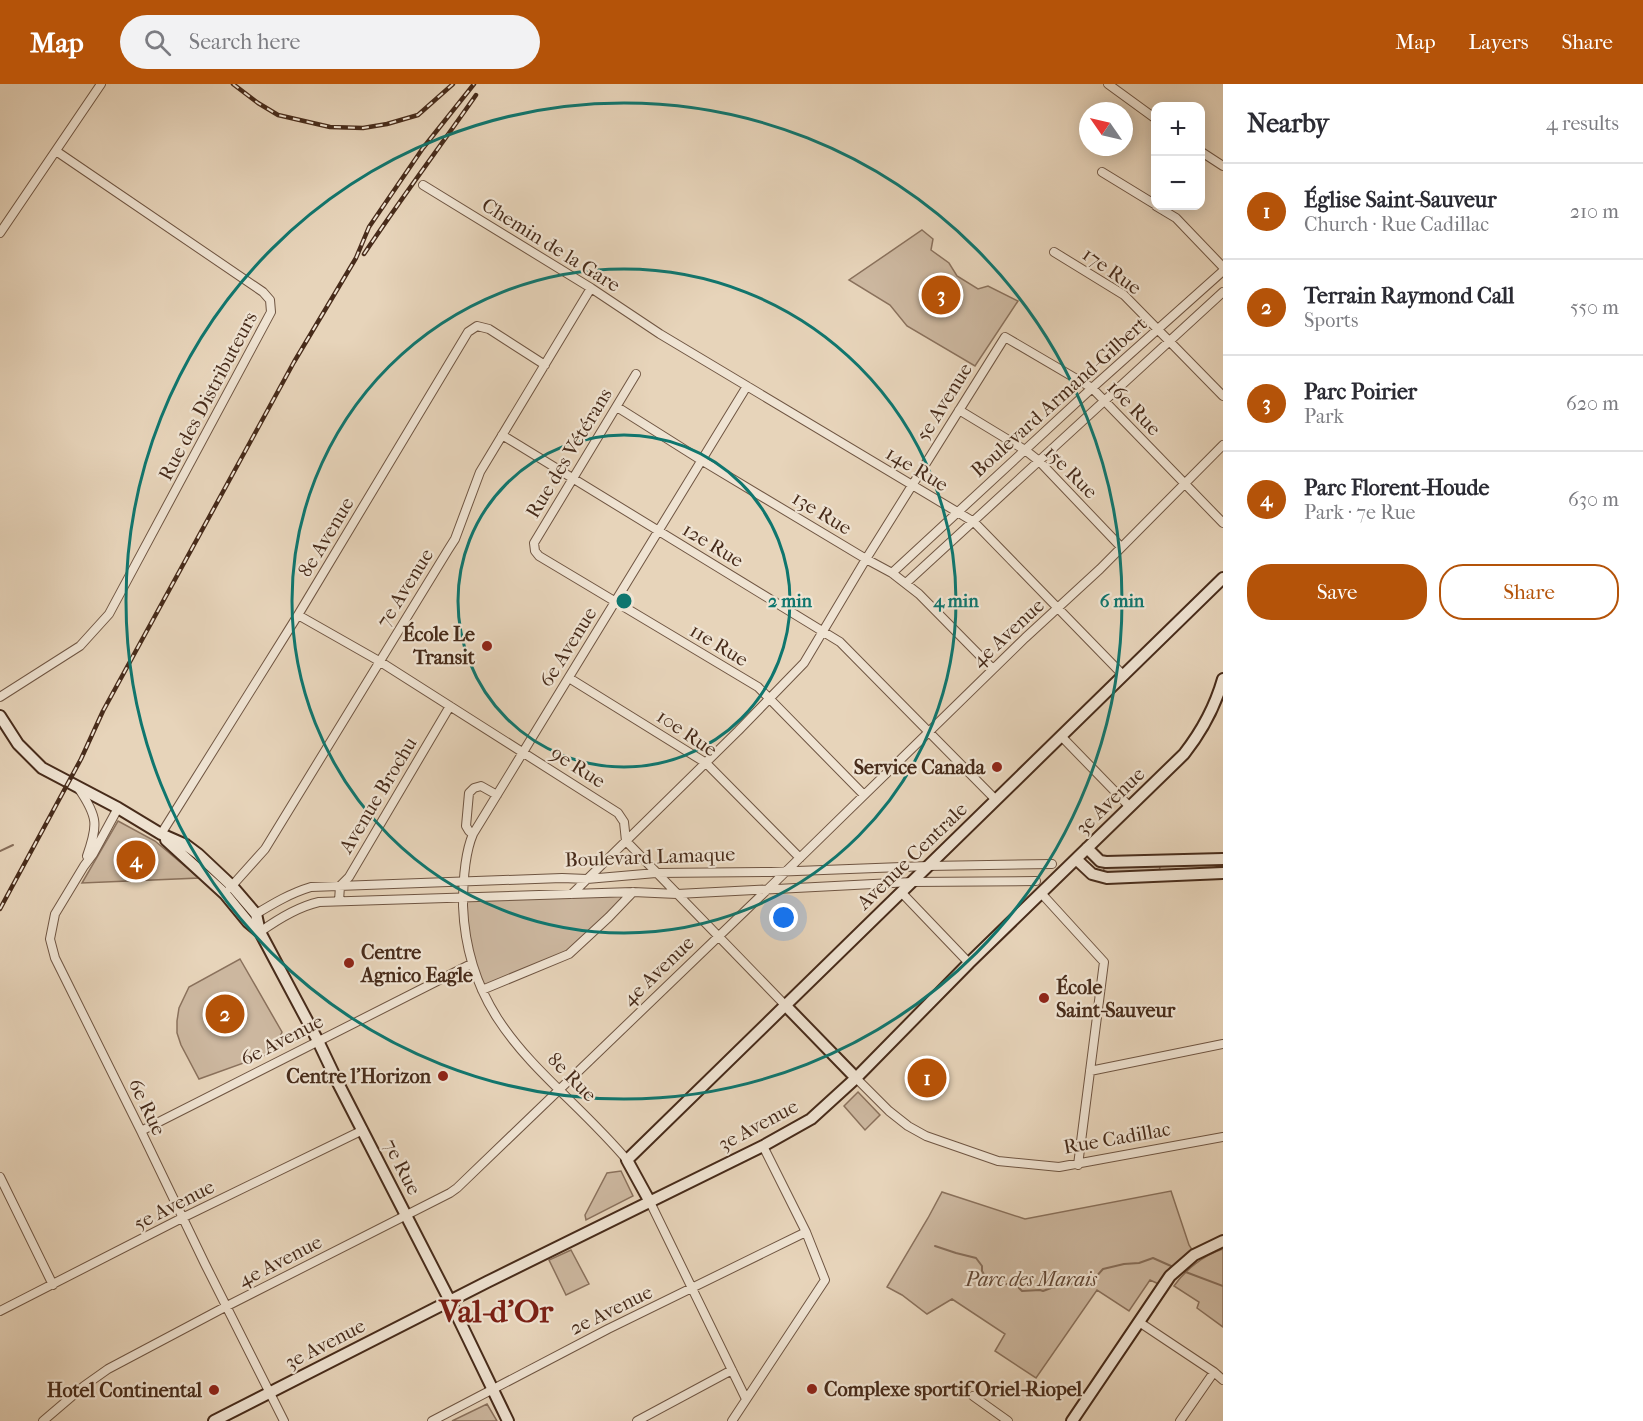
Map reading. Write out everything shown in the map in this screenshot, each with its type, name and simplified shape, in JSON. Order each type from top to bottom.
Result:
[{"type":"main road","name":"Avenue Centrale","points":[[627,1160],[1223,578]]},
{"type":"main road","name":"3e Avenue","points":[[214,1421],[763,1146],[811,1119],[856,1078],[969,963],[1184,754],[1214,705],[1223,679]]},
{"type":"main road","name":"7e Rue","points":[[0,716],[18,744],[42,768],[118,808],[161,834],[186,845],[198,854],[229,890],[256,914],[260,932],[450,1301],[508,1421]]},
{"type":"main road","points":[[1087,848],[1100,861],[1106,862],[1222,857]]},
{"type":"main road","points":[[1076,859],[1092,874],[1107,878],[1223,873]]},
{"type":"main road","name":"7e Rue","points":[[229,890],[248,922],[260,932]]},
{"type":"main road","name":"Rue Cadillac","points":[[785,1005],[856,1078]]},
{"type":"main road","name":"8e Rue","points":[[627,1160],[650,1202]]},
{"type":"main road","points":[[1072,1421],[1170,1276],[1194,1255],[1223,1240]]},
{"type":"street","points":[[0,233],[100,84]]},
{"type":"street","points":[[1108,84],[1151,116]]},
{"type":"street","name":"Rue des Distributeurs","points":[[0,697],[80,646],[109,614],[271,312],[270,300],[263,292],[56,151]]},
{"type":"street","points":[[1205,154],[1223,166]]},
{"type":"street","points":[[1102,172],[1151,202]]},
{"type":"street","name":"Chemin de la Gare","points":[[423,185],[591,288],[660,334]]},
{"type":"street","points":[[1164,210],[1176,218],[1223,269]]},
{"type":"street","name":"17e Rue","points":[[1054,252],[1124,295],[1223,396]]},
{"type":"street","name":"Boulevard Armand-Gilbert","points":[[892,573],[1223,269]]},
{"type":"street","name":"7e Avenue","points":[[229,890],[265,849],[455,539],[480,472],[591,288]]},
{"type":"street","name":"Boulevard Armand-Gilbert","points":[[906,583],[1223,292]]},
{"type":"street","name":"8e Avenue","points":[[161,834],[298,615],[468,332],[477,326],[489,329],[545,365]]},
{"type":"street","name":"14e Rue","points":[[660,334],[974,522],[1123,675]]},
{"type":"street","name":"16e Rue","points":[[1005,337],[1092,388],[1223,522]]},
{"type":"street","name":"5e Avenue","points":[[768,699],[799,669],[1005,337]]},
{"type":"street","name":"Rue des Vétérans","points":[[535,551],[534,543],[636,374]]},
{"type":"street","name":"6e Avenue","points":[[473,834],[747,386]]},
{"type":"street","name":"13e Rue","points":[[617,407],[701,460],[892,573],[919,594],[993,669]]},
{"type":"street","name":"15e Rue","points":[[959,410],[1039,461],[1121,548]]},
{"type":"street","name":"12e Rue","points":[[502,435],[840,642],[996,800]]},
{"type":"street","name":"4e Avenue","points":[[43,1421],[108,1369],[450,1193],[1121,548],[1223,445]]},
{"type":"street","name":"11e Rue","points":[[535,551],[539,556],[758,687],[864,795]]},
{"type":"street","name":"9e Rue","points":[[298,615],[379,661],[618,813],[624,822],[626,841],[785,1005]]},
{"type":"street","name":"10e Rue","points":[[569,678],[706,763],[800,858]]},
{"type":"street","points":[[572,894],[768,699]]},
{"type":"street","name":"Avenue Brochu","points":[[340,886],[349,877],[450,706]]},
{"type":"street","points":[[1061,736],[1130,807]]},
{"type":"street","name":"8e Rue","points":[[497,795],[481,786],[474,788],[470,793],[466,826],[473,834],[469,844],[463,899],[464,927],[471,964],[482,990],[512,1040],[627,1160]]},
{"type":"street","points":[[79,788],[91,807],[95,819],[93,840],[84,866]]},
{"type":"street","name":"6e Rue","points":[[118,808],[56,914],[50,939],[55,958],[284,1421]]},
{"type":"street","points":[[1211,874],[1222,857]]},
{"type":"street","points":[[1023,881],[1025,864]]},
{"type":"street","name":"Boulevard Lamaque","points":[[256,914],[296,891],[311,887],[587,879],[656,873],[1052,864]]},
{"type":"street","name":"Boulevard Lamaque","points":[[260,932],[292,911],[319,902],[633,892],[677,894],[912,882],[1036,881]]},
{"type":"street","points":[[339,901],[340,886]]},
{"type":"street","points":[[482,990],[569,954],[633,892]]},
{"type":"street","points":[[901,892],[969,963]]},
{"type":"street","points":[[1041,893],[1104,962],[1078,1165]]},
{"type":"street","name":"6e Avenue","points":[[141,1131],[471,964]]},
{"type":"street","points":[[1090,1071],[1223,1044]]},
{"type":"street","name":"Rue Cadillac","points":[[856,1078],[889,1111],[908,1126],[926,1136],[998,1161],[1059,1167],[1078,1165],[1223,1137]]},
{"type":"street","name":"5e Avenue","points":[[0,1311],[182,1218],[363,1130]]},
{"type":"street","points":[[732,1421],[825,1280],[806,1232],[763,1146]]},
{"type":"street","points":[[0,1177],[52,1284]]},
{"type":"street","name":"8e Rue","points":[[650,1202],[746,1399]]},
{"type":"street","name":"2e Avenue","points":[[432,1421],[608,1329],[806,1232]]},
{"type":"street","points":[[1139,1322],[1223,1380]]},
{"type":"street","points":[[637,1421],[732,1370]]},
{"type":"street","points":[[1180,1421],[1214,1372]]},
{"type":"street","points":[[973,1396],[1008,1421]]},
{"type":"green space","points":[[922,230],[933,239],[931,250],[949,263],[957,276],[978,289],[988,286],[1018,301],[975,366],[907,326],[890,305],[849,280]]},
{"type":"green space","points":[[118,821],[155,841],[199,878],[82,883]]},
{"type":"green space","points":[[1158,865],[1159,872],[1104,873],[1103,871],[1107,866]]},
{"type":"green space","points":[[633,892],[569,954],[482,990],[471,964],[463,899]]},
{"type":"green space","points":[[240,959],[282,1032],[274,1052],[199,1079],[177,1033],[179,1008],[189,987]]},
{"type":"green space","points":[[858,1092],[880,1115],[865,1130],[844,1106]]},
{"type":"green space","points":[[621,1171],[633,1196],[586,1220],[585,1215],[607,1173]]},
{"type":"green space","name":"Parc des Marais","points":[[1171,1191],[1194,1255],[1163,1286],[1150,1280],[1129,1311],[1097,1290],[1036,1378],[995,1351],[1005,1334],[952,1299],[927,1314],[887,1287],[942,1192],[1025,1219]]},
{"type":"green space","points":[[1223,1249],[1223,1327],[1197,1308],[1199,1302],[1174,1286],[1195,1264]]},
{"type":"green space","points":[[571,1250],[589,1284],[566,1295],[549,1260]]},
{"type":"green space","points":[[487,1404],[497,1421],[452,1421]]},
{"type":"waterway","points":[[0,851],[13,845]]},
{"type":"waterway","points":[[935,1246],[976,1258],[985,1276],[992,1275],[1005,1284],[1013,1281],[1019,1283],[1022,1291],[1043,1291],[1094,1279],[1103,1269],[1139,1263],[1153,1258],[1171,1266]]},
{"type":"waterway","points":[[1183,1271],[1223,1286]]},
{"type":"railway","points":[[233,84],[278,115],[330,127],[363,128],[418,115],[453,84]]},
{"type":"railway","points":[[0,909],[81,759],[103,711],[294,362],[356,258],[369,227],[423,148],[474,84]]},
{"type":"railway","points":[[364,254],[476,95]]},
{"type":"place","name":"Parc Poirier","points":[[941,295]]},
{"type":"place","name":"École Le Transit","points":[[487,646]]},
{"type":"place","name":"Service Canada","points":[[997,767]]},
{"type":"place","name":"Parc Florent-Houde","points":[[136,860]]},
{"type":"place","name":"Centre Agnico Eagle","points":[[349,963]]},
{"type":"place","name":"École Saint-Sauveur","points":[[1044,998]]},
{"type":"place","name":"Terrain Raymond Call","points":[[225,1014]]},
{"type":"place","name":"Centre l'Horizon","points":[[443,1076]]},
{"type":"place","name":"Église Saint-Sauveur","points":[[927,1078]]},
{"type":"place","name":"Complexe sportif Oriel-Riopel","points":[[812,1389]]},
{"type":"place","name":"Hotel Continental","points":[[214,1390]]},
{"type":"district","name":"Val-d'Or","points":[[496,1311]]}]
